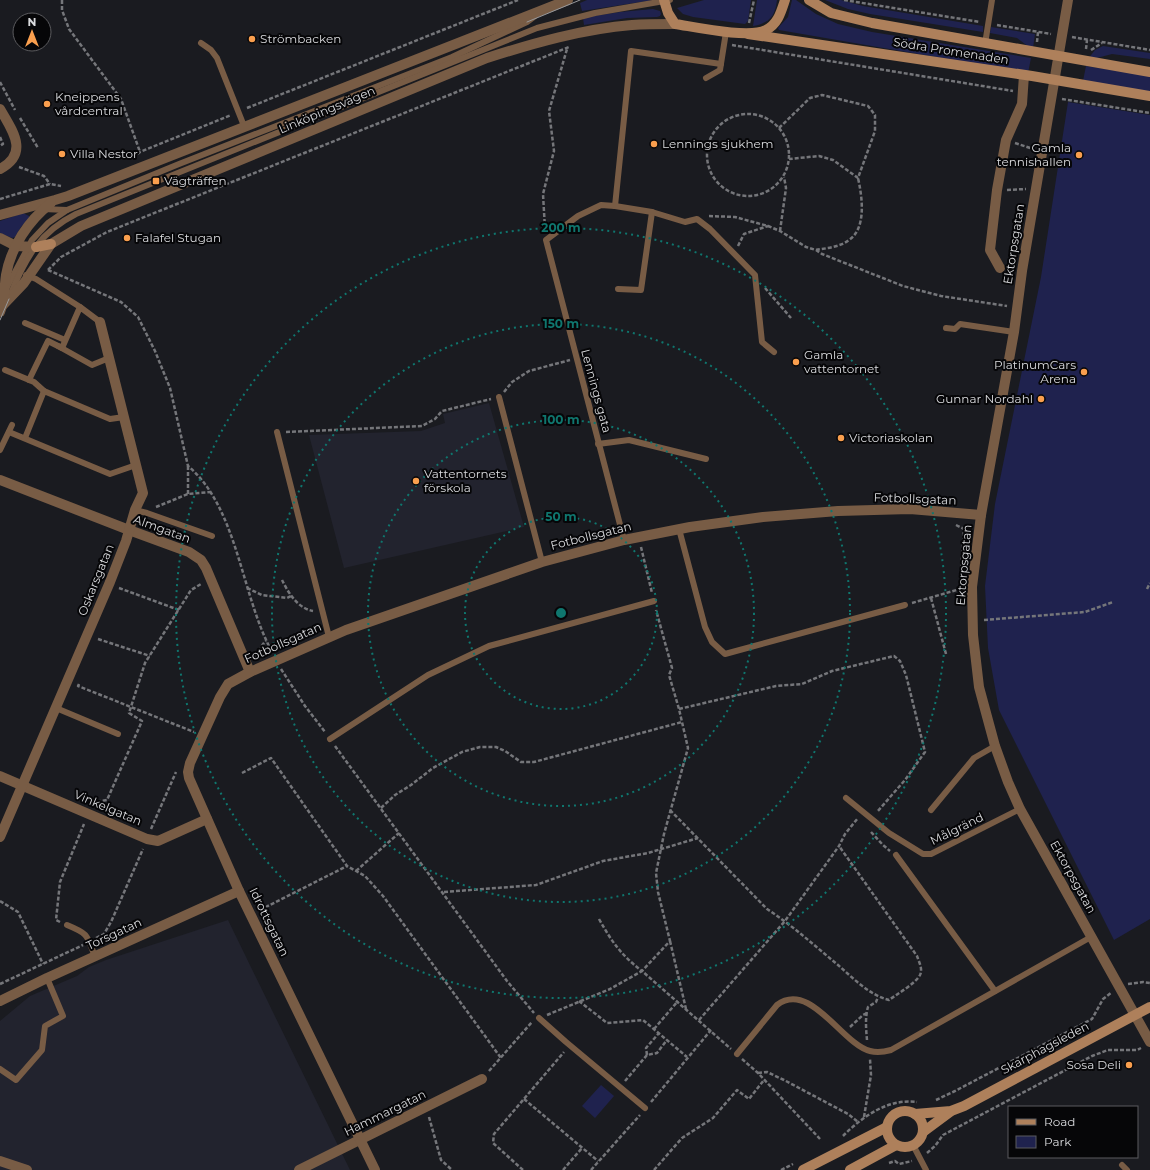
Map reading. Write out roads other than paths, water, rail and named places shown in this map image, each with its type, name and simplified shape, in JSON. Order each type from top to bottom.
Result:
[{"type":"main road","points":[[666,0],[668,13],[675,24],[748,34],[767,30],[774,24],[779,18],[784,0]]},
{"type":"main road","name":"Södra Promenaden","points":[[809,0],[831,13],[850,18],[985,44],[1150,72]]},
{"type":"main road","name":"Södra Promenaden","points":[[748,34],[1024,75],[1150,96]]},
{"type":"main road","name":"Linköpingsvägen","points":[[31,247],[51,244]]},
{"type":"main road","name":"Skarphagsleden","points":[[923,1132],[951,1111],[964,1106],[1150,1007]]},
{"type":"main road","points":[[850,1170],[896,1145],[908,1147],[913,1145],[921,1137],[923,1132],[921,1122],[915,1114],[904,1111],[896,1113],[891,1118],[887,1127],[889,1137],[896,1145]]},
{"type":"main road","name":"Skarphagsleden","points":[[915,1114],[951,1111]]},
{"type":"main road","points":[[803,1170],[887,1127]]},
{"type":"street","name":"Linköpingsvägen","points":[[0,215],[55,200],[568,0]]},
{"type":"street","name":"Ektorpsgatan","points":[[1068,0],[1022,271],[1014,332],[981,515],[972,587],[973,635],[979,687],[995,746],[1008,782],[1020,809],[1135,1015],[1147,1044]]},
{"type":"street","name":"Linköpingsvägen","points":[[51,244],[87,223],[487,58],[529,45],[577,33],[632,25],[675,24]]},
{"type":"street","points":[[1000,268],[990,250],[997,190],[1006,140],[1022,104],[1024,75]]},
{"type":"street","points":[[0,109],[15,137],[17,149],[12,161],[0,168]]},
{"type":"street","points":[[3,303],[6,275],[16,246],[28,226],[55,200]]},
{"type":"street","name":"Linköpingsvägen","points":[[0,238],[16,246],[31,247]]},
{"type":"street","points":[[3,303],[24,283],[25,274],[35,266],[51,244]]},
{"type":"street","name":"Oskarsgatan","points":[[0,837],[110,582],[135,510],[143,493],[100,322]]},
{"type":"street","name":"Almgatan","points":[[0,480],[189,552],[201,560],[215,588],[250,672]]},
{"type":"street","name":"Fotbollsgatan","points":[[228,684],[250,672],[346,630],[542,562],[624,540],[639,542],[680,529],[762,517],[838,511],[910,509],[981,515]]},
{"type":"street","name":"Idrottsgatan","points":[[228,684],[220,697],[190,764],[188,778],[239,891],[375,1170]]},
{"type":"street","name":"Vinkelgatan","points":[[0,776],[147,839],[158,841],[207,820]]},
{"type":"street","name":"Torsgatan","points":[[0,1001],[47,978],[239,891]]},
{"type":"street","name":"Hammargatan","points":[[299,1170],[482,1079]]},
{"type":"street","points":[[0,1161],[28,1170]]},
{"type":"lane","points":[[3,303],[31,247],[61,222],[76,214],[537,28],[595,12],[666,0]]},
{"type":"lane","points":[[985,44],[992,0]]},
{"type":"lane","points":[[100,322],[80,307],[36,279],[25,274],[32,240],[48,223],[67,210],[179,164],[452,57],[527,22],[542,10]]},
{"type":"lane","points":[[706,78],[720,70],[726,32]]},
{"type":"lane","points":[[201,43],[211,50],[217,58],[244,126]]},
{"type":"lane","points":[[721,64],[631,51],[615,206],[652,212],[685,222],[697,219],[710,229],[755,275],[762,342],[774,352]]},
{"type":"lane","name":"Lennings gata","points":[[615,206],[601,205],[578,216],[546,240],[624,540]]},
{"type":"lane","points":[[22,209],[67,210]]},
{"type":"lane","points":[[618,289],[641,290],[652,212]]},
{"type":"lane","points":[[58,346],[62,348],[80,307]]},
{"type":"lane","points":[[25,323],[65,340]]},
{"type":"lane","points":[[946,328],[955,329],[960,324],[1014,332]]},
{"type":"lane","points":[[29,380],[48,341],[92,365],[109,358]]},
{"type":"lane","points":[[6,370],[34,382],[44,391],[110,419],[124,417]]},
{"type":"lane","points":[[25,438],[44,391]]},
{"type":"lane","points":[[499,397],[542,562]]},
{"type":"lane","points":[[0,450],[12,425]]},
{"type":"lane","points":[[9,432],[110,474],[136,465]]},
{"type":"lane","points":[[277,432],[329,637]]},
{"type":"lane","points":[[598,444],[628,440],[706,459]]},
{"type":"lane","points":[[135,510],[212,536]]},
{"type":"lane","points":[[680,529],[705,627],[712,642],[725,654],[905,605]]},
{"type":"lane","points":[[330,739],[428,675],[489,646],[654,601]]},
{"type":"lane","points":[[56,708],[118,734]]},
{"type":"lane","points":[[931,810],[974,758],[995,746]]},
{"type":"lane","name":"Målgränd","points":[[846,798],[889,833],[923,854],[932,854],[1020,809]]},
{"type":"lane","points":[[896,855],[995,991]]},
{"type":"lane","points":[[67,925],[84,932],[90,942],[94,957]]},
{"type":"lane","points":[[737,1054],[777,1005],[782,1001],[787,1000],[795,1000],[806,1003],[819,1011],[868,1051],[883,1052],[891,1050],[1091,937]]},
{"type":"lane","points":[[0,1069],[16,1080],[42,1050],[45,1026],[63,1016],[47,978]]},
{"type":"lane","points":[[539,1018],[645,1108]]},
{"type":"lane","points":[[913,1145],[926,1170]]},
{"type":"lane","points":[[1122,1165],[1127,1170]]},
{"type":"tram line","points":[[527,22],[580,0]]},
{"type":"tram line","points":[[0,320],[9,299]]},
{"type":"place","name":"Strömbacken","points":[[252,39]]},
{"type":"place","name":"Kneippens vårdcentral","points":[[47,104]]},
{"type":"place","name":"Lennings sjukhem","points":[[654,144]]},
{"type":"place","name":"Villa Nestor","points":[[62,154]]},
{"type":"place","name":"Gamla tennishallen","points":[[1079,155]]},
{"type":"place","name":"Vägträffen","points":[[156,181]]},
{"type":"place","name":"Falafel Stugan","points":[[127,238]]},
{"type":"place","name":"Gamla vattentornet","points":[[796,362]]},
{"type":"place","name":"PlatinumCars Arena","points":[[1084,372]]},
{"type":"place","name":"Gunnar Nordahl","points":[[1041,399]]},
{"type":"place","name":"Victoriaskolan","points":[[841,438]]},
{"type":"place","name":"Vattentornets förskola","points":[[416,481]]},
{"type":"place","name":"Sosa Deli","points":[[1129,1065]]}]
